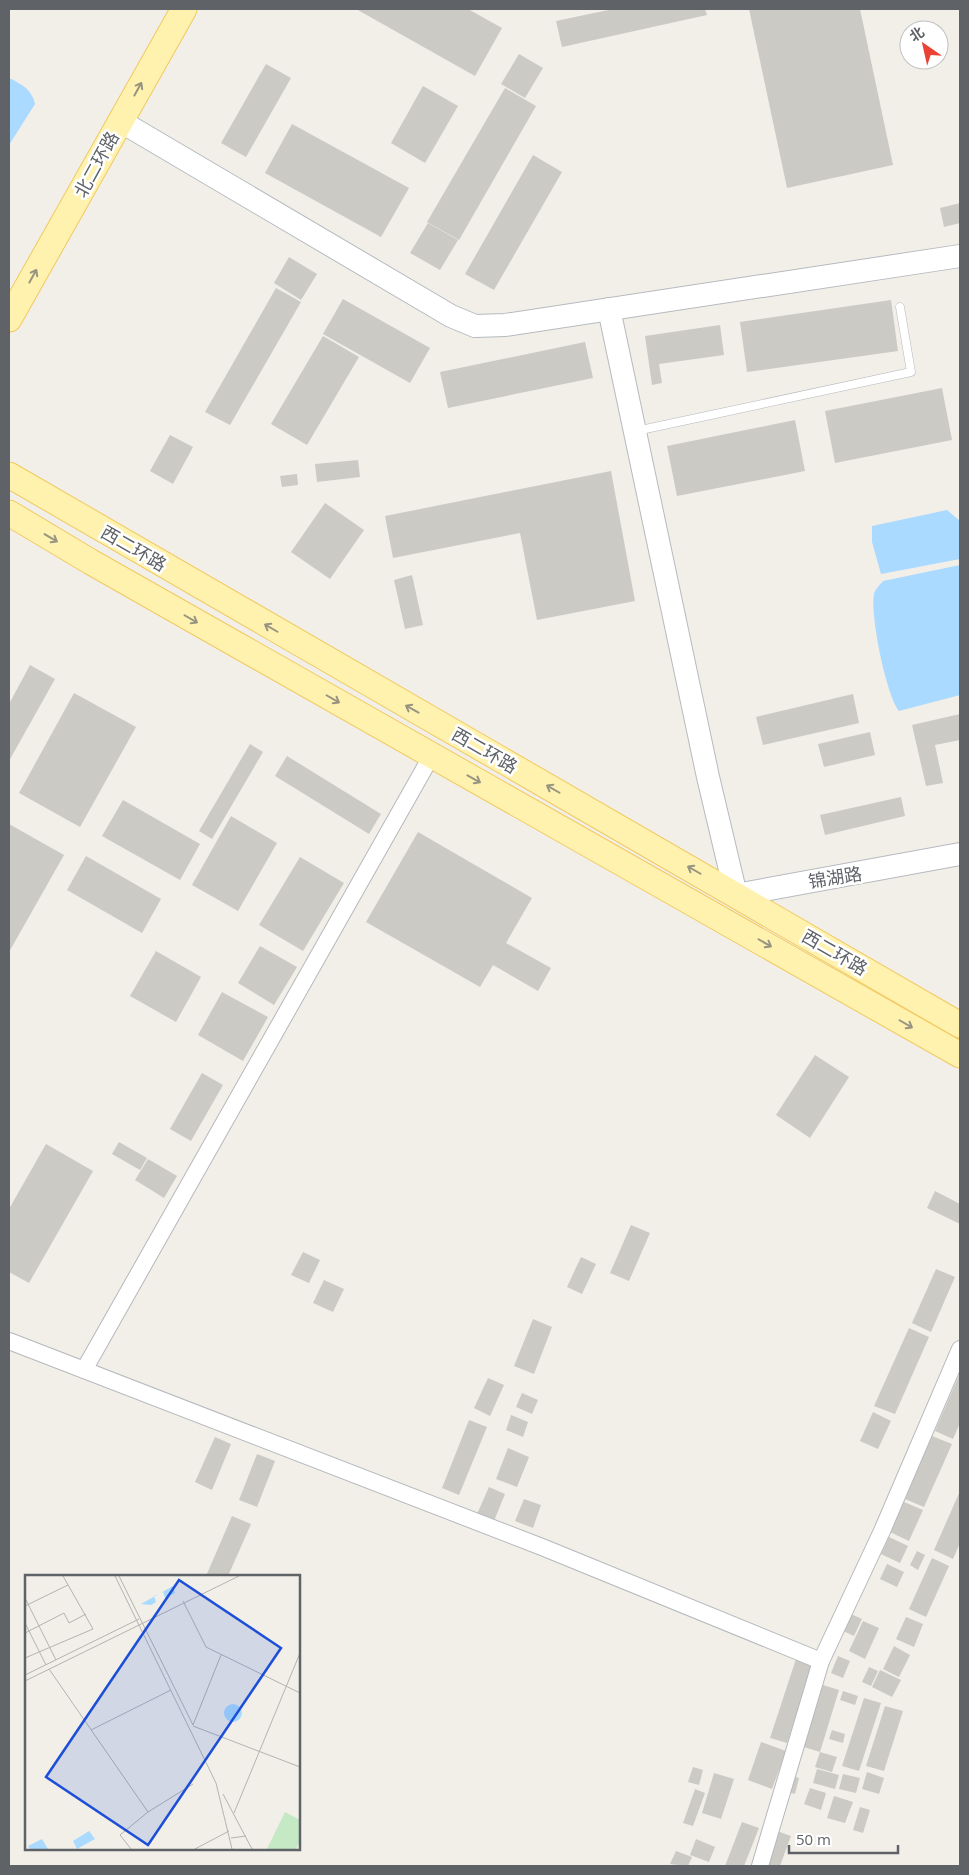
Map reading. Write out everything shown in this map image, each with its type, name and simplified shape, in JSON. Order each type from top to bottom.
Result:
[{"type":"main road","name":"北二环路","points":[[9,284],[164,9]]},
{"type":"main road","name":"北二环路","points":[[9,318],[184,9]]},
{"type":"main road","name":"西二环路","points":[[9,475],[369,685],[446,727],[960,1025]]},
{"type":"main road","name":"西二环路","points":[[9,513],[432,755],[723,918],[960,1055]]},
{"type":"main road","points":[[432,755],[446,727]]},
{"type":"street","points":[[120,121],[451,316],[475,326],[505,325],[960,256]]},
{"type":"street","points":[[608,309],[706,768],[736,895],[723,918]]},
{"type":"street","points":[[84,1370],[432,755]]},
{"type":"street","name":"锦湖路","points":[[736,895],[960,854]]},
{"type":"street","points":[[9,1341],[533,1544],[821,1660]]},
{"type":"street","points":[[760,1866],[821,1660],[882,1531],[960,1349]]},
{"type":"lane","points":[[634,431],[911,372],[900,308]]},
{"type":"water","points":[[9,78],[26,88],[32,95],[35,104],[9,145]]},
{"type":"water","points":[[947,510],[960,521],[960,559],[881,574],[872,542],[872,526]]},
{"type":"water","points":[[960,565],[960,695],[899,711],[889,688],[880,654],[873,604],[876,589],[883,581]]},
{"type":"building","points":[[356,9],[468,9],[502,28],[475,76]]},
{"type":"building","points":[[613,9],[705,9],[707,15],[562,47],[556,21]]},
{"type":"building","points":[[749,9],[860,9],[893,165],[787,188]]},
{"type":"building","points":[[519,54],[543,68],[525,98],[501,84]]},
{"type":"building","points":[[266,64],[291,78],[246,157],[221,143]]},
{"type":"building","points":[[423,86],[458,106],[425,163],[391,143]]},
{"type":"building","points":[[505,88],[536,106],[459,240],[427,222]]},
{"type":"building","points":[[292,124],[409,188],[381,237],[265,173]]},
{"type":"building","points":[[533,155],[562,172],[494,290],[465,274]]},
{"type":"building","points":[[960,203],[960,223],[944,227],[940,208]]},
{"type":"building","points":[[428,223],[458,240],[440,270],[410,253]]},
{"type":"building","points":[[289,257],[317,274],[301,300],[274,283]]},
{"type":"building","points":[[276,288],[301,302],[230,425],[205,412]]},
{"type":"building","points":[[343,299],[430,348],[410,383],[323,334]]},
{"type":"building","points":[[891,300],[898,351],[747,372],[740,322]]},
{"type":"building","points":[[720,325],[724,355],[659,364],[662,383],[652,385],[645,336]]},
{"type":"building","points":[[323,336],[359,357],[307,445],[271,424]]},
{"type":"building","points":[[585,342],[593,378],[448,408],[440,372]]},
{"type":"building","points":[[942,388],[952,440],[835,463],[825,411]]},
{"type":"building","points":[[795,420],[805,471],[677,496],[667,446]]},
{"type":"building","points":[[170,435],[193,447],[173,484],[150,471]]},
{"type":"building","points":[[358,460],[360,477],[317,482],[315,464]]},
{"type":"building","points":[[611,471],[635,601],[537,620],[520,533],[393,558],[385,516]]},
{"type":"building","points":[[297,474],[298,485],[282,487],[280,476]]},
{"type":"building","points":[[325,503],[364,530],[330,579],[291,552]]},
{"type":"building","points":[[412,575],[423,625],[405,629],[394,580]]},
{"type":"building","points":[[30,665],[55,679],[9,761],[9,704]]},
{"type":"building","points":[[74,693],[136,727],[80,827],[19,793]]},
{"type":"building","points":[[853,694],[859,723],[763,745],[756,717]]},
{"type":"building","points":[[960,714],[960,740],[935,745],[943,783],[926,786],[912,725]]},
{"type":"building","points":[[870,732],[875,755],[824,767],[818,744]]},
{"type":"building","points":[[250,744],[263,752],[212,839],[199,831]]},
{"type":"building","points":[[287,756],[381,814],[369,834],[275,776]]},
{"type":"building","points":[[901,797],[905,816],[825,835],[820,815]]},
{"type":"building","points":[[123,800],[200,844],[180,880],[102,836]]},
{"type":"building","points":[[231,816],[277,843],[238,911],[192,885]]},
{"type":"building","points":[[9,824],[64,855],[9,952]]},
{"type":"building","points":[[418,832],[532,898],[506,943],[551,968],[538,991],[493,965],[480,987],[366,922]]},
{"type":"building","points":[[86,856],[161,899],[142,933],[67,890]]},
{"type":"building","points":[[300,857],[344,883],[303,951],[259,925]]},
{"type":"building","points":[[260,946],[297,967],[274,1005],[238,983]]},
{"type":"building","points":[[156,951],[201,977],[176,1022],[130,996]]},
{"type":"building","points":[[222,992],[268,1017],[243,1061],[198,1035]]},
{"type":"building","points":[[815,1055],[849,1077],[810,1138],[776,1115]]},
{"type":"building","points":[[202,1073],[223,1085],[191,1141],[170,1129]]},
{"type":"building","points":[[119,1142],[147,1158],[140,1170],[112,1154]]},
{"type":"building","points":[[46,1144],[93,1171],[29,1283],[9,1272],[9,1209]]},
{"type":"building","points":[[148,1159],[177,1176],[164,1198],[135,1180]]},
{"type":"building","points":[[935,1191],[960,1204],[960,1224],[927,1208]]},
{"type":"building","points":[[631,1225],[650,1233],[629,1281],[610,1273]]},
{"type":"building","points":[[303,1252],[320,1260],[309,1283],[291,1275]]},
{"type":"building","points":[[581,1257],[596,1264],[582,1294],[567,1287]]},
{"type":"building","points":[[936,1269],[955,1277],[931,1332],[912,1323]]},
{"type":"building","points":[[324,1280],[344,1289],[333,1312],[313,1303]]},
{"type":"building","points":[[533,1319],[552,1327],[534,1374],[514,1366]]},
{"type":"building","points":[[909,1328],[929,1337],[895,1414],[874,1406]]},
{"type":"building","points":[[960,1373],[960,1423],[953,1439],[935,1431]]},
{"type":"building","points":[[488,1378],[504,1385],[490,1416],[474,1408]]},
{"type":"building","points":[[522,1393],[538,1400],[532,1414],[516,1407]]},
{"type":"building","points":[[873,1412],[891,1421],[878,1449],[860,1441]]},
{"type":"building","points":[[511,1415],[528,1422],[523,1437],[506,1430]]},
{"type":"building","points":[[469,1420],[487,1427],[459,1495],[442,1488]]},
{"type":"building","points":[[932,1436],[952,1444],[924,1507],[905,1499]]},
{"type":"building","points":[[215,1437],[231,1444],[212,1490],[195,1482]]},
{"type":"building","points":[[508,1448],[529,1457],[517,1487],[496,1479]]},
{"type":"building","points":[[257,1454],[275,1461],[257,1507],[239,1500]]},
{"type":"building","points":[[489,1487],[505,1494],[494,1521],[477,1514]]},
{"type":"building","points":[[960,1491],[960,1543],[953,1559],[934,1550]]},
{"type":"building","points":[[524,1499],[541,1505],[533,1528],[515,1521]]},
{"type":"building","points":[[904,1502],[923,1510],[909,1541],[890,1532]]},
{"type":"building","points":[[232,1516],[251,1524],[228,1575],[206,1575]]},
{"type":"building","points":[[889,1537],[908,1546],[900,1563],[881,1554]]},
{"type":"building","points":[[917,1551],[925,1555],[918,1570],[910,1565]]},
{"type":"building","points":[[932,1558],[949,1566],[926,1617],[909,1609]]},
{"type":"building","points":[[887,1564],[904,1572],[897,1587],[880,1579]]},
{"type":"building","points":[[851,1614],[862,1619],[854,1636],[843,1631]]},
{"type":"building","points":[[906,1617],[923,1624],[914,1647],[896,1639]]},
{"type":"building","points":[[863,1621],[879,1628],[865,1659],[849,1651]]},
{"type":"building","points":[[894,1646],[910,1655],[899,1677],[883,1669]]},
{"type":"building","points":[[838,1656],[850,1661],[843,1678],[831,1673]]},
{"type":"building","points":[[796,1659],[813,1664],[787,1743],[770,1738]]},
{"type":"building","points":[[869,1667],[878,1671],[871,1686],[862,1682]]},
{"type":"building","points":[[880,1670],[901,1680],[892,1697],[872,1687]]},
{"type":"building","points":[[823,1685],[839,1690],[820,1752],[804,1747]]},
{"type":"building","points":[[843,1691],[858,1696],[855,1705],[840,1700]]},
{"type":"building","points":[[864,1698],[881,1703],[859,1771],[842,1766]]},
{"type":"building","points":[[885,1706],[903,1711],[884,1771],[866,1766]]},
{"type":"building","points":[[832,1730],[845,1734],[843,1743],[829,1739]]},
{"type":"building","points":[[761,1742],[786,1751],[772,1789],[748,1780]]},
{"type":"building","points":[[820,1752],[837,1757],[832,1772],[815,1767]]},
{"type":"building","points":[[693,1767],[703,1770],[699,1785],[688,1782]]},
{"type":"building","points":[[817,1769],[839,1775],[835,1789],[813,1783]]},
{"type":"building","points":[[867,1772],[884,1778],[879,1794],[862,1789]]},
{"type":"building","points":[[714,1773],[734,1779],[721,1819],[702,1813]]},
{"type":"building","points":[[843,1774],[860,1778],[856,1793],[839,1789]]},
{"type":"building","points":[[792,1776],[799,1778],[795,1794],[788,1792]]},
{"type":"building","points":[[810,1788],[826,1793],[821,1810],[804,1804]]},
{"type":"building","points":[[695,1789],[705,1793],[693,1826],[683,1823]]},
{"type":"building","points":[[834,1796],[853,1802],[845,1823],[827,1818]]},
{"type":"building","points":[[860,1807],[870,1810],[863,1833],[853,1830]]},
{"type":"building","points":[[742,1822],[759,1828],[744,1866],[725,1866]]},
{"type":"building","points":[[777,1831],[791,1836],[780,1866],[765,1866]]},
{"type":"building","points":[[696,1839],[715,1847],[709,1862],[690,1855]]},
{"type":"building","points":[[676,1851],[692,1857],[688,1866],[670,1864]]}]
